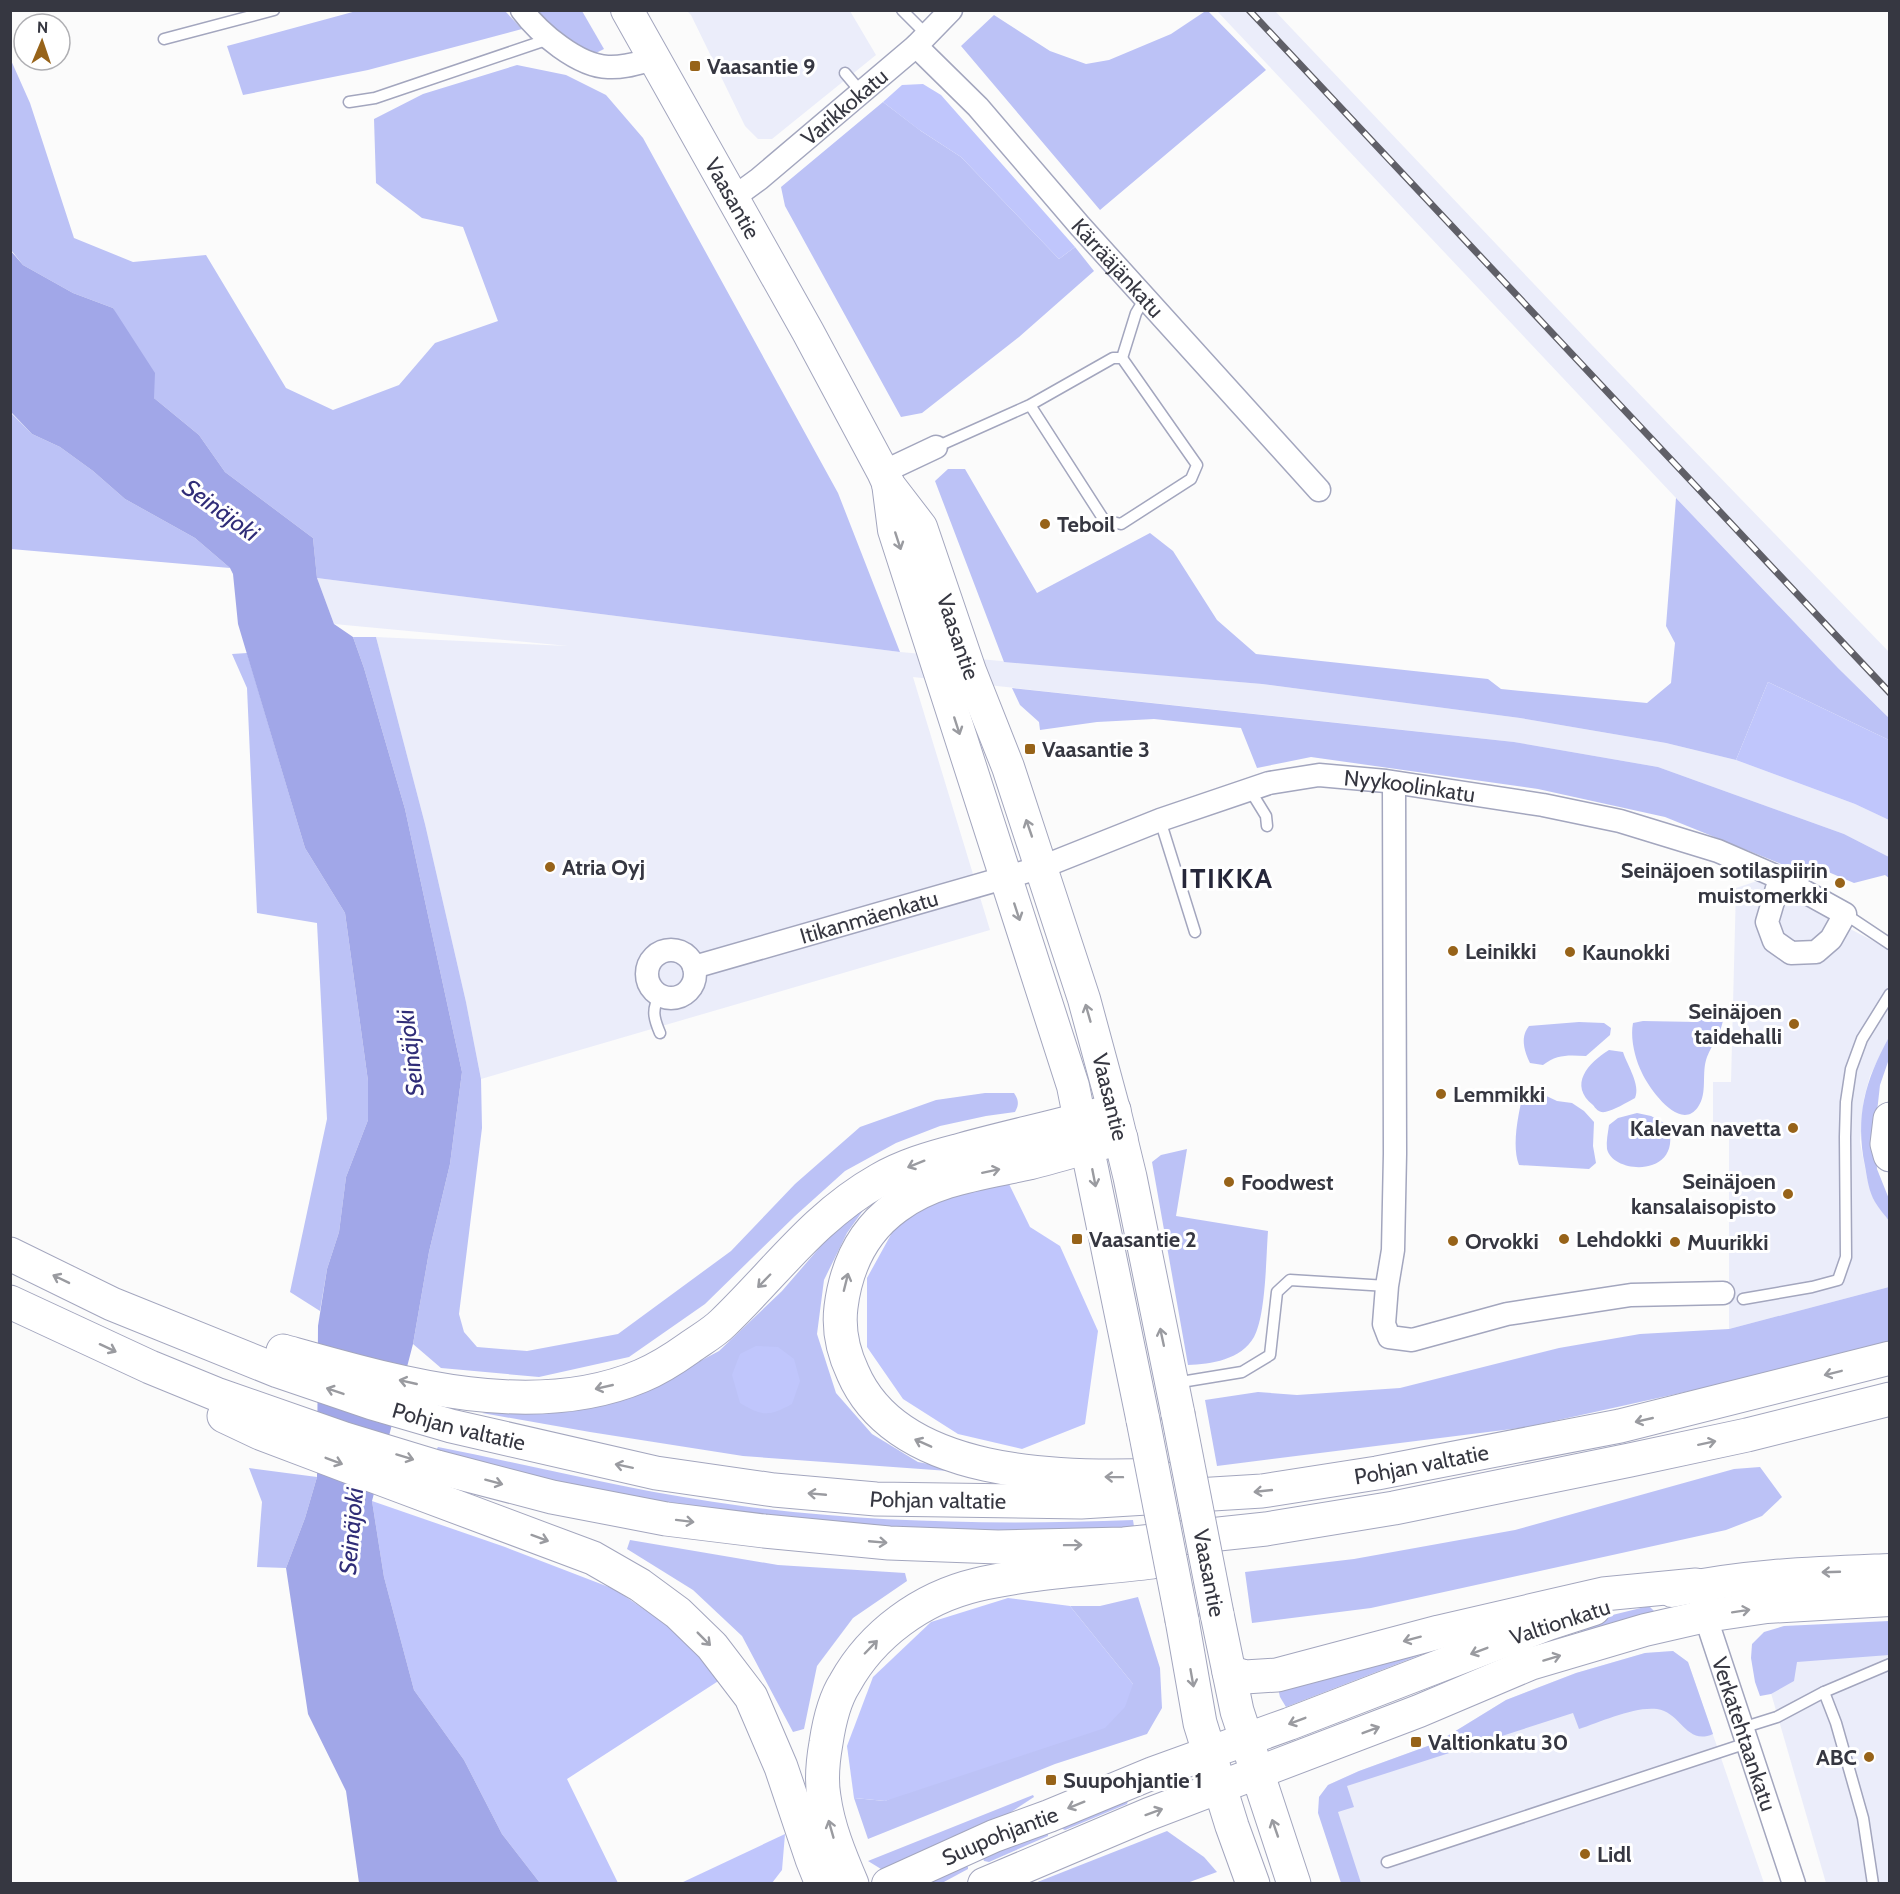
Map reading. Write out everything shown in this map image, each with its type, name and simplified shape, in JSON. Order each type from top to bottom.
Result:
[{"type":"main road","name":"Vaasantie","points":[[627,10],[886,478],[921,527],[970,671],[1008,767],[1084,999],[1118,1124],[1237,1711],[1294,1884]]},
{"type":"main road","name":"Vaasantie","points":[[886,478],[894,530],[1072,1086],[1143,1420],[1200,1723],[1253,1884]]},
{"type":"main road","points":[[1890,1119],[1887,1144],[1890,1155]]},
{"type":"main road","points":[[280,1361],[465,1393],[518,1397],[572,1394],[609,1386],[642,1375],[680,1354],[721,1325],[811,1230],[847,1199],[881,1178],[920,1161],[979,1145],[1083,1134],[1118,1124]]},
{"type":"main road","points":[[1083,1134],[1046,1158],[963,1177],[930,1188],[897,1206],[871,1230],[850,1267],[839,1322],[844,1353],[860,1390],[884,1418],[917,1441],[958,1456],[1013,1469],[1065,1475],[1119,1477],[1224,1473],[1528,1443]]},
{"type":"main road","name":"Pohjan valtatie","points":[[10,1254],[112,1304],[280,1361],[372,1403],[451,1426],[656,1473],[774,1490],[876,1499],[1081,1502],[1262,1491],[1377,1473],[1620,1426],[1890,1358]]},
{"type":"main road","points":[[10,1302],[150,1367],[219,1413],[265,1422],[432,1482],[593,1558],[640,1585],[678,1613],[712,1646],[751,1697],[781,1767],[822,1884]]},
{"type":"main road","name":"Pohjan valtatie","points":[[432,1482],[552,1497],[666,1519],[889,1543],[998,1546],[1124,1544],[1266,1529],[1394,1508],[1747,1435],[1890,1399]]},
{"type":"main road","points":[[852,1884],[831,1832],[824,1796],[823,1759],[829,1722],[844,1684],[867,1650],[901,1619],[933,1600],[975,1585],[1064,1572],[1258,1551],[1356,1537],[1484,1514],[1630,1460]]},
{"type":"main road","name":"Valtionkatu","points":[[1246,1739],[1548,1624],[1608,1605],[1696,1585],[1794,1574],[1890,1570]]},
{"type":"main road","points":[[1229,1672],[1245,1677],[1277,1675],[1439,1632],[1603,1594],[1696,1585]]},
{"type":"main road","name":"Valtionkatu","points":[[1257,1773],[1419,1711],[1530,1664],[1645,1630],[1767,1606],[1890,1600]]},
{"type":"main road","name":"Suupohjantie","points":[[888,1884],[994,1836],[1246,1739]]},
{"type":"main road","name":"Suupohjantie","points":[[984,1884],[1149,1814],[1257,1773]]},
{"type":"street","points":[[522,10],[549,39],[578,57],[604,67],[625,67],[654,59]]},
{"type":"street","name":"Varikkokatu","points":[[733,198],[759,179],[921,41],[951,10]]},
{"type":"street","name":"Kärrääjänkatu","points":[[921,41],[1080,226],[1319,489]]},
{"type":"street","points":[[886,478],[936,447]]},
{"type":"street","name":"Nyykoolinkatu","points":[[1042,867],[1160,820],[1269,783],[1319,775],[1394,783],[1543,805],[1620,821],[1718,851],[1780,878],[1845,914]]},
{"type":"street","points":[[1394,783],[1395,1154],[1393,1251],[1384,1324],[1389,1337],[1412,1341],[1507,1314],[1630,1295],[1733,1296]]},
{"type":"street","name":"Itikanmäenkatu","points":[[694,967],[1042,867]]},
{"type":"street","points":[[1780,878],[1767,922],[1774,941],[1791,953],[1816,952],[1831,939],[1845,914]]},
{"type":"street","points":[[670,950],[685,954],[694,967],[695,975],[689,990],[676,998],[660,996],[653,992],[646,977],[646,969],[655,955],[670,950]]},
{"type":"street","name":"Verkatehtaankatu","points":[[1696,1585],[1794,1884]]},
{"type":"lane","points":[[164,39],[274,10]]},
{"type":"lane","points":[[902,10],[921,41]]},
{"type":"lane","points":[[349,102],[375,98],[549,39]]},
{"type":"lane","points":[[846,73],[861,92]]},
{"type":"lane","points":[[1122,358],[1136,313],[1145,298]]},
{"type":"lane","points":[[936,447],[1030,405],[1113,358],[1122,358]]},
{"type":"lane","points":[[1030,405],[1104,520],[1121,524],[1191,479],[1197,465],[1122,358]]},
{"type":"lane","points":[[1250,790],[1266,816],[1267,826]]},
{"type":"lane","points":[[1160,820],[1195,932]]},
{"type":"lane","points":[[1845,914],[1890,944]]},
{"type":"lane","points":[[1733,1296],[1812,1287],[1838,1280],[1846,1257],[1845,1137],[1846,1102],[1851,1069],[1862,1039],[1890,994]]},
{"type":"lane","points":[[660,996],[653,1013],[660,1033]]},
{"type":"lane","points":[[1171,1383],[1242,1372],[1270,1355],[1276,1292],[1290,1280],[1387,1286]]},
{"type":"lane","points":[[1387,1862],[1745,1736],[1824,1692],[1890,1664]]},
{"type":"lane","points":[[1824,1692],[1836,1723],[1863,1818],[1874,1884]]},
{"type":"shaded area","points":[[360,10],[505,11],[522,29],[368,70],[243,95],[227,46]]},
{"type":"shaded area","points":[[1207,10],[1266,70],[1100,210],[961,46],[994,15],[1050,51],[1086,64],[1109,60],[1171,34]]},
{"type":"shaded area","points":[[534,11],[582,11],[604,49],[596,53],[577,46],[555,31]]},
{"type":"shaded area","points":[[687,11],[850,11],[876,55],[772,139],[758,139],[745,126]]},
{"type":"shaded area","points":[[1217,11],[1275,11],[1591,344],[1889,652],[1889,718],[1838,668],[1676,498]]},
{"type":"shaded area","points":[[10,58],[12,72],[16,72],[30,103],[74,238],[133,262],[206,255],[286,388],[333,410],[399,385],[435,343],[498,321],[463,227],[422,218],[376,183],[374,119],[423,94],[517,65],[566,75],[606,95],[643,138],[838,493],[900,652],[317,578],[313,538],[225,472],[199,435],[154,398],[113,308],[73,293],[23,265],[11,250]]},
{"type":"shaded area","points":[[923,84],[941,95],[1075,247],[1059,259],[961,157],[918,129],[883,102],[902,85]]},
{"type":"shaded area","points":[[883,102],[921,131],[961,157],[1059,259],[1075,247],[1094,271],[1019,337],[922,413],[901,417],[785,206],[781,187]]},
{"type":"shaded area","points":[[10,412],[32,434],[60,447],[93,471],[125,499],[195,538],[230,568],[11,549]]},
{"type":"shaded area","points":[[948,469],[965,469],[1037,593],[1150,533],[1173,551],[1217,620],[1256,654],[1488,679],[1501,689],[1647,703],[1671,683],[1675,643],[1666,626],[1676,498],[1838,668],[1889,718],[1889,740],[1768,682],[1736,760],[1666,743],[1520,718],[1262,684],[1004,662],[935,481]]},
{"type":"shaded area","points":[[317,578],[900,652],[1262,684],[1520,718],[1666,743],[1736,760],[1855,804],[1889,820],[1889,857],[1844,834],[1658,767],[1514,742],[913,677],[990,930],[481,1079],[466,1002],[425,824],[376,637],[568,646],[334,624]]},
{"type":"shaded area","points":[[353,637],[376,637],[425,824],[466,1002],[481,1079],[482,1128],[459,1314],[464,1332],[477,1347],[527,1351],[618,1334],[731,1251],[795,1184],[860,1127],[936,1100],[985,1093],[1014,1093],[1018,1102],[1015,1112],[940,1126],[896,1143],[845,1171],[795,1216],[705,1304],[629,1357],[539,1377],[441,1368],[413,1344],[429,1252],[450,1164],[462,1072],[405,809]]},
{"type":"shaded area","points":[[247,653],[305,848],[345,913],[368,1081],[368,1120],[346,1177],[339,1232],[327,1269],[320,1311],[290,1292],[327,1119],[317,923],[257,913],[247,688],[232,654]]},
{"type":"shaded area","points":[[1768,682],[1889,740],[1889,820],[1855,804],[1736,760]]},
{"type":"shaded area","points":[[1012,688],[1514,742],[1658,767],[1844,834],[1889,857],[1889,878],[1885,875],[1854,883],[1826,871],[1811,876],[1665,817],[1538,789],[1311,757],[1257,768],[1241,728],[1154,719],[1097,722],[1040,730],[1039,722],[1020,705]]},
{"type":"shaded area","points":[[1757,881],[1889,949],[1889,1037],[1870,1076],[1864,1098],[1860,1142],[1874,1200],[1889,1221],[1889,1287],[1729,1329],[1729,1126],[1713,1125],[1713,1082],[1731,1082],[1736,888]]},
{"type":"shaded area","points":[[1712,1008],[1723,1010],[1723,1022],[1705,1063],[1703,1096],[1698,1107],[1691,1114],[1683,1115],[1674,1112],[1666,1105],[1646,1080],[1639,1067],[1634,1048],[1633,1023],[1643,1021],[1697,1022]]},
{"type":"shaded area","points":[[1579,1022],[1604,1023],[1611,1028],[1610,1035],[1586,1056],[1558,1057],[1543,1065],[1530,1063],[1524,1044],[1526,1030],[1529,1026]]},
{"type":"shaded area","points":[[1889,1037],[1889,1059],[1880,1085],[1875,1130],[1877,1169],[1889,1199],[1889,1221],[1875,1202],[1870,1189],[1861,1131],[1868,1084]]},
{"type":"shaded area","points":[[1609,1050],[1623,1052],[1635,1081],[1636,1093],[1635,1098],[1603,1112],[1599,1111],[1586,1097],[1582,1090],[1582,1082],[1588,1068]]},
{"type":"shaded area","points":[[1524,1090],[1538,1092],[1557,1101],[1572,1103],[1584,1111],[1594,1122],[1593,1146],[1596,1163],[1589,1169],[1519,1165],[1516,1138]]},
{"type":"shaded area","points":[[1637,1113],[1651,1116],[1668,1125],[1670,1142],[1666,1155],[1657,1163],[1646,1167],[1621,1164],[1612,1158],[1607,1149],[1609,1125],[1618,1118]]},
{"type":"shaded area","points":[[1187,1149],[1176,1216],[1268,1231],[1263,1301],[1254,1337],[1248,1345],[1233,1356],[1216,1362],[1188,1365],[1152,1162],[1161,1155]]},
{"type":"shaded area","points":[[1009,1184],[1030,1227],[1060,1246],[1098,1331],[1085,1424],[1022,1449],[958,1434],[903,1399],[867,1347],[867,1278],[899,1220],[958,1192]]},
{"type":"shaded area","points":[[874,1195],[847,1233],[824,1280],[817,1334],[836,1393],[872,1434],[918,1462],[976,1473],[743,1456],[482,1413],[638,1394],[719,1351],[782,1291],[833,1232]]},
{"type":"shaded area","points":[[1889,1287],[1889,1344],[1802,1366],[1527,1427],[1217,1466],[1205,1400],[1258,1392],[1297,1395],[1400,1388],[1559,1348],[1640,1334],[1729,1329]]},
{"type":"shaded area","points":[[756,1346],[778,1347],[794,1359],[800,1381],[792,1404],[771,1413],[760,1412],[740,1403],[732,1375],[740,1354]]},
{"type":"shaded area","points":[[438,1447],[628,1487],[704,1501],[790,1512],[937,1521],[1133,1520],[1135,1533],[997,1536],[817,1527],[577,1491],[435,1452]]},
{"type":"shaded area","points":[[1760,1467],[1782,1497],[1762,1516],[1726,1530],[1371,1608],[1252,1623],[1245,1572],[1354,1559],[1515,1530],[1734,1469]]},
{"type":"shaded area","points":[[249,1468],[317,1477],[305,1518],[286,1568],[257,1567],[262,1502]]},
{"type":"shaded area","points":[[372,1501],[505,1547],[614,1589],[678,1632],[723,1678],[567,1779],[618,1883],[540,1883],[502,1834],[464,1760],[414,1690],[384,1577]]},
{"type":"shaded area","points":[[630,1540],[778,1565],[905,1573],[907,1581],[853,1618],[817,1666],[804,1729],[793,1732],[742,1636],[693,1590],[627,1549]]},
{"type":"shaded area","points":[[1138,1597],[1160,1668],[1162,1708],[1147,1734],[1055,1764],[868,1839],[854,1798],[885,1801],[1133,1684],[1070,1606],[1100,1606]]},
{"type":"shaded area","points":[[1008,1598],[1070,1606],[1133,1684],[1125,1707],[1105,1728],[885,1801],[854,1798],[847,1746],[873,1677],[931,1622]]},
{"type":"shaded area","points":[[1649,1606],[1654,1611],[1650,1617],[1581,1633],[1579,1627],[1592,1620]]},
{"type":"shaded area","points":[[1889,1621],[1889,1655],[1797,1662],[1794,1681],[1771,1694],[1760,1696],[1751,1658],[1752,1644],[1764,1632],[1784,1626]]},
{"type":"shaded area","points":[[1472,1635],[1286,1707],[1280,1697],[1277,1684]]},
{"type":"shaded area","points":[[1889,1650],[1889,1883],[1826,1883],[1764,1669],[1792,1655]]},
{"type":"shaded area","points":[[1673,1651],[1688,1662],[1764,1883],[1342,1883],[1319,1797],[1328,1785],[1359,1771],[1436,1743],[1506,1700],[1576,1673],[1645,1653]]},
{"type":"shaded area","points":[[1673,1651],[1688,1662],[1713,1734],[1696,1736],[1665,1711],[1657,1709],[1628,1712],[1579,1729],[1573,1713],[1347,1786],[1354,1807],[1338,1812],[1361,1883],[1341,1883],[1318,1813],[1319,1797],[1328,1785],[1359,1771],[1436,1743],[1506,1700],[1576,1673],[1645,1653]]},
{"type":"shaded area","points":[[1033,1795],[1034,1797],[999,1820],[891,1868],[881,1869],[868,1861]]},
{"type":"shaded area","points":[[1124,1798],[1128,1801],[1127,1804],[1065,1830],[1060,1828]]},
{"type":"shaded area","points":[[1167,1831],[1204,1857],[1217,1872],[1187,1883],[1035,1883]]},
{"type":"shaded area","points":[[1048,1833],[1048,1836],[989,1862],[984,1861],[986,1853]]},
{"type":"shaded area","points":[[785,1834],[782,1870],[772,1883],[681,1883]]},
{"type":"shaded area","points":[[966,1865],[968,1869],[942,1883],[926,1884]]},
{"type":"water","name":"Seinäjoki","points":[[10,250],[23,265],[73,293],[113,308],[155,373],[154,398],[199,435],[225,472],[313,538],[317,578],[334,624],[353,637],[364,668],[405,809],[462,1072],[450,1164],[429,1252],[413,1344],[372,1501],[384,1577],[414,1690],[464,1760],[502,1834],[540,1883],[359,1883],[346,1791],[308,1714],[286,1568],[305,1518],[317,1477],[318,1326],[327,1269],[339,1232],[346,1177],[368,1120],[368,1081],[345,913],[305,848],[238,624],[233,574],[230,568],[195,538],[125,499],[93,471],[60,447],[32,434],[11,412]]},
{"type":"railway","points":[[1249,10],[1890,693]]},
{"type":"place","name":"Vaasantie 9","points":[[695,66]]},
{"type":"place","name":"Teboil","points":[[1045,524]]},
{"type":"place","name":"Vaasantie 3","points":[[1030,749]]},
{"type":"place","name":"Atria Oyj","points":[[550,867]]},
{"type":"place","name":"Seinäjoen sotilaspiirin muistomerkki","points":[[1840,883]]},
{"type":"place","name":"Leinikki","points":[[1453,951]]},
{"type":"place","name":"Kaunokki","points":[[1570,952]]},
{"type":"place","name":"Seinäjoen taidehalli","points":[[1794,1024]]},
{"type":"place","name":"Lemmikki","points":[[1441,1094]]},
{"type":"place","name":"Kalevan navetta","points":[[1793,1128]]},
{"type":"place","name":"Foodwest","points":[[1229,1182]]},
{"type":"place","name":"Seinäjoen kansalaisopisto","points":[[1788,1194]]},
{"type":"place","name":"Vaasantie 2","points":[[1077,1239]]},
{"type":"place","name":"Lehdokki","points":[[1564,1239]]},
{"type":"place","name":"Orvokki","points":[[1453,1241]]},
{"type":"place","name":"Muurikki","points":[[1675,1242]]},
{"type":"place","name":"Valtionkatu 30","points":[[1416,1742]]},
{"type":"place","name":"ABC","points":[[1869,1757]]},
{"type":"place","name":"Suupohjantie 1","points":[[1051,1780]]},
{"type":"place","name":"Lidl","points":[[1585,1854]]},
{"type":"district","name":"ITIKKA","points":[[1227,878]]}]
